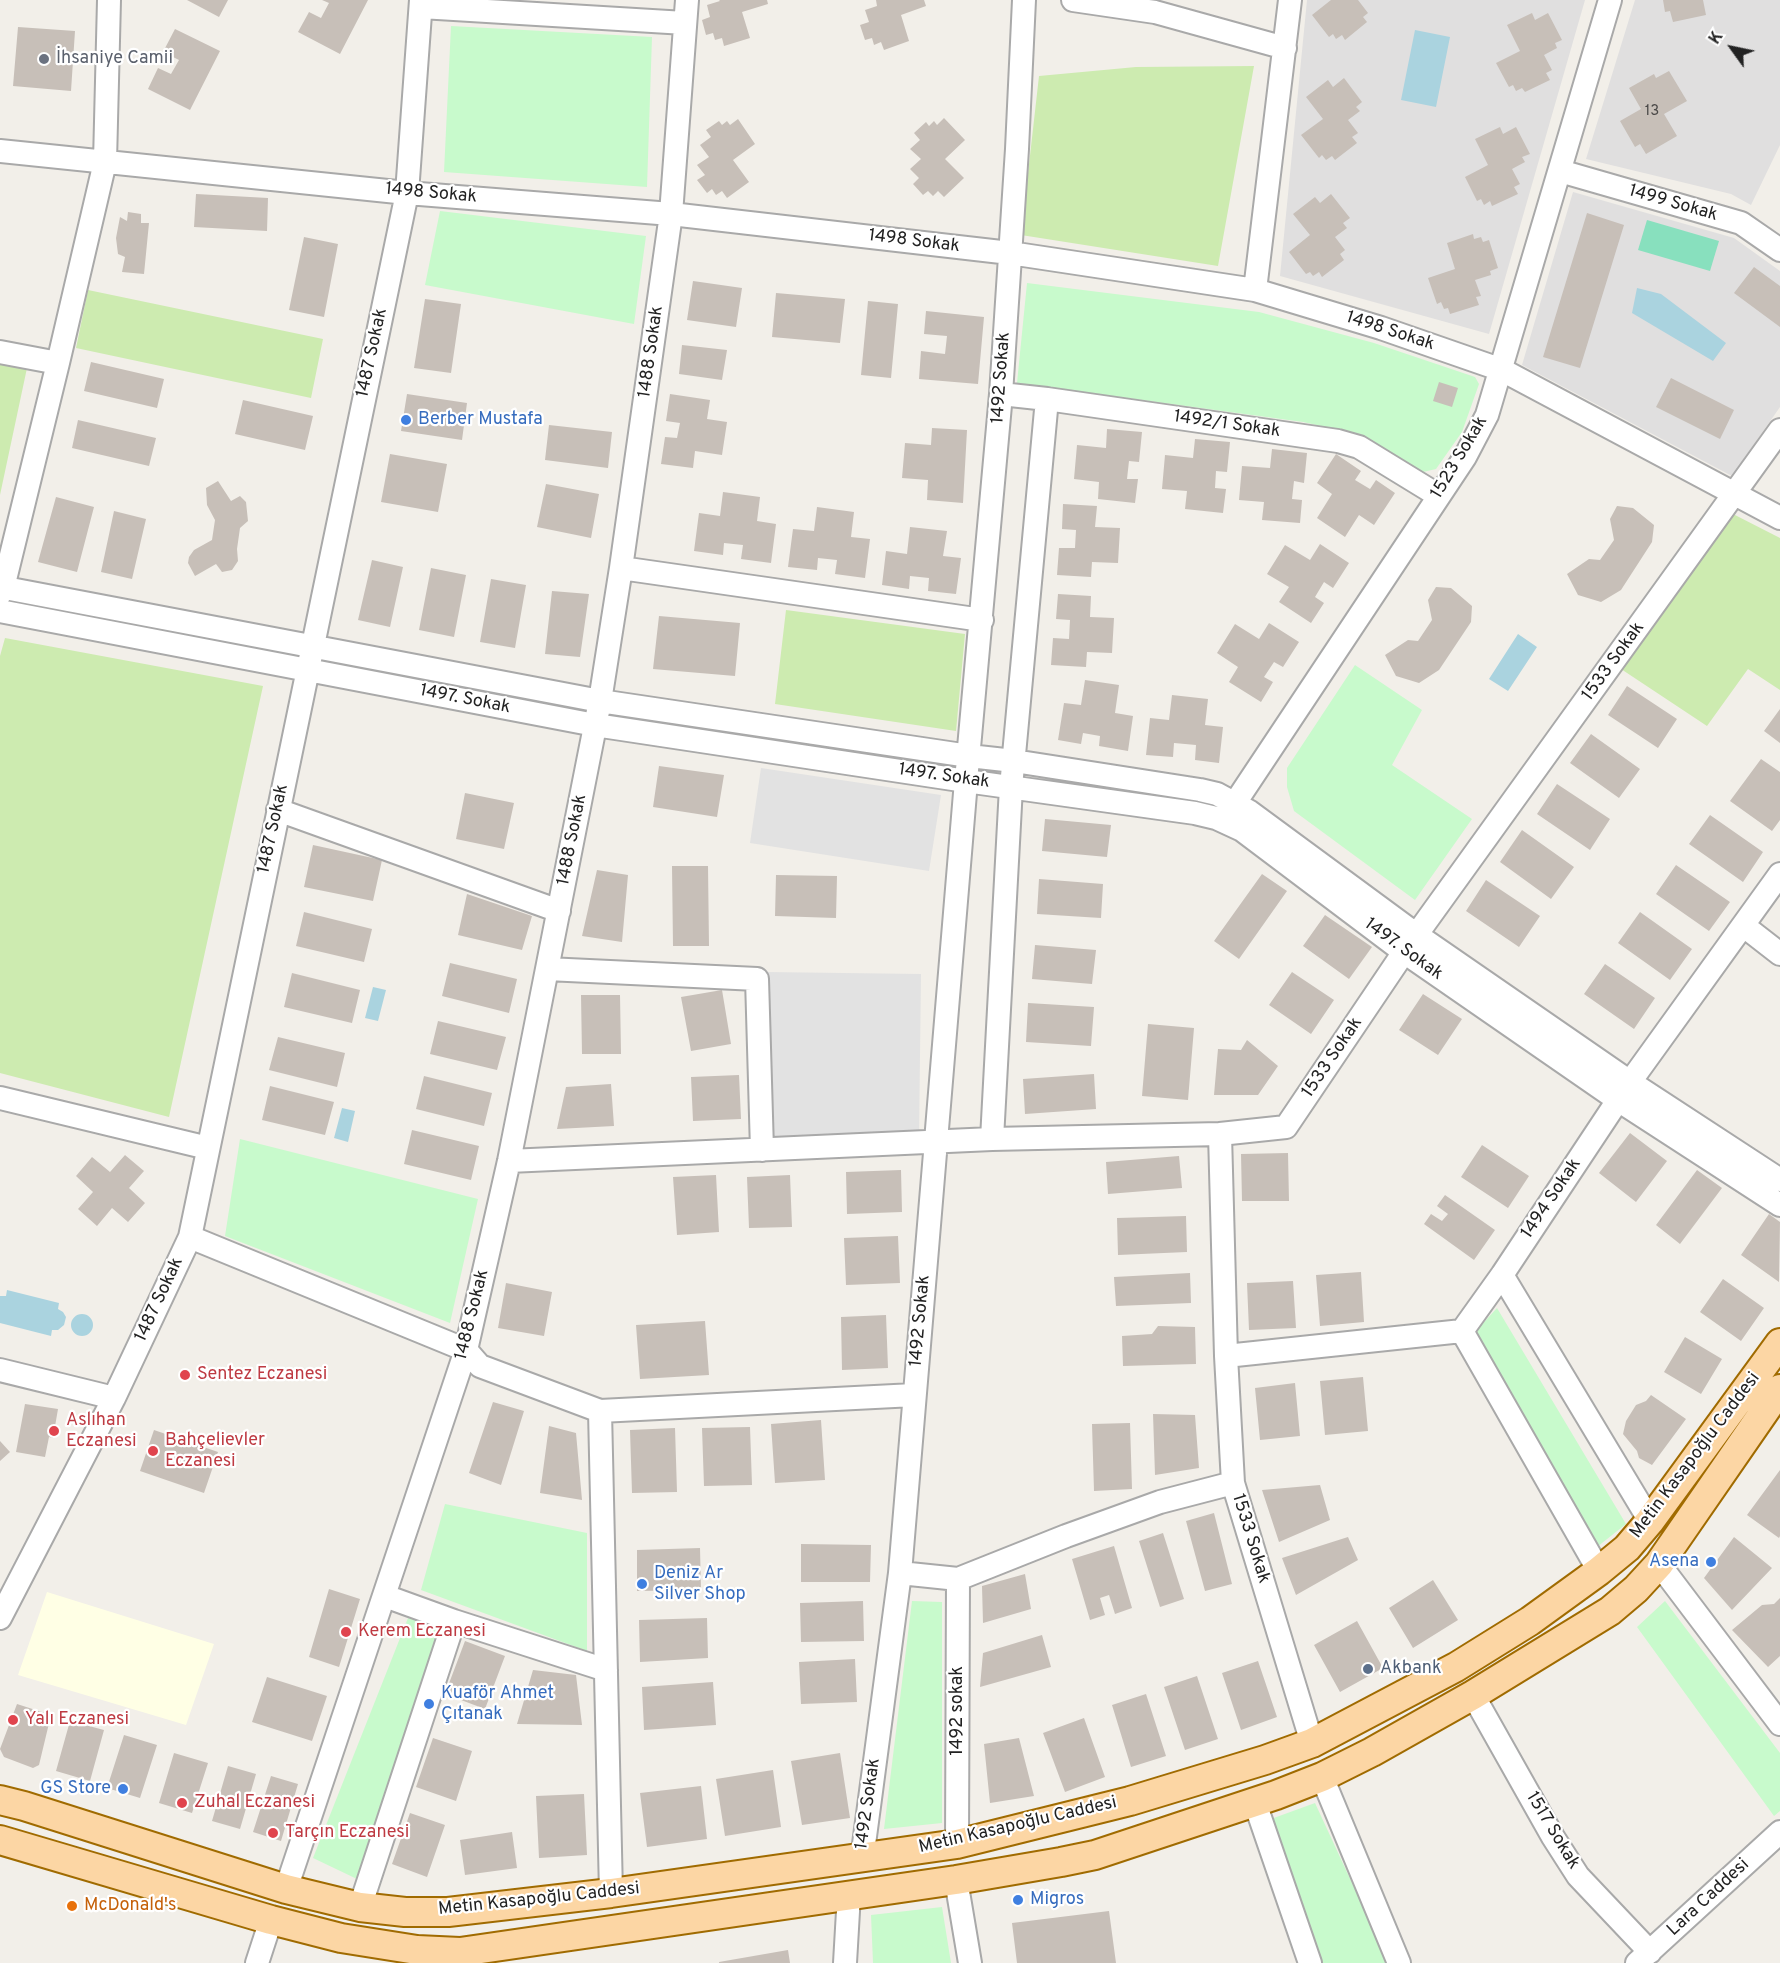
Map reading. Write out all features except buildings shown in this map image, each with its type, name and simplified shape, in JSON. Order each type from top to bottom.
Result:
[{"type":"main road","name":"Metin Kasapoğlu Caddesi","points":[[0,1800],[286,1889],[360,1907],[448,1912],[611,1893],[957,1844],[1130,1801],[1265,1760],[1312,1743],[1456,1667],[1530,1621],[1627,1548],[1650,1521],[1780,1343]]},
{"type":"main road","name":"Metin Kasapoğlu Caddesi","points":[[0,1839],[271,1920],[341,1938],[417,1950],[460,1952],[956,1880],[1095,1855],[1255,1803],[1323,1777],[1473,1695],[1610,1611],[1636,1589],[1659,1564],[1772,1418],[1780,1389]]},
{"type":"street","points":[[1,590],[105,162],[109,0]]},
{"type":"street","name":"1488 Sokak","points":[[286,1889],[466,1350],[509,1161],[600,701],[621,568],[671,213],[687,0]]},
{"type":"street","name":"1492 Sokak","points":[[862,1859],[900,1573],[966,781],[1001,394],[1024,0]]},
{"type":"street","points":[[1072,0],[1155,12],[1285,48]]},
{"type":"street","points":[[1255,290],[1290,0]]},
{"type":"street","name":"1523 Sokak","points":[[1235,803],[1465,457],[1487,415],[1610,0]]},
{"type":"street","points":[[421,3],[685,23]]},
{"type":"street","name":"1487 Sokak","points":[[0,1618],[114,1398],[190,1237],[407,193],[421,3]]},
{"type":"street","name":"1498 Sokak","points":[[0,151],[407,193],[671,213],[1010,253],[1255,290],[1381,328],[1502,370],[1780,518]]},
{"type":"street","name":"1499 Sokak","points":[[1560,171],[1741,224],[1780,250]]},
{"type":"street","points":[[0,352],[58,363]]},
{"type":"street","name":"1492/1 Sokak","points":[[1001,394],[1338,441],[1359,447],[1439,496]]},
{"type":"street","points":[[992,1139],[1011,787],[1047,399]]},
{"type":"street","name":"1533 Sokak","points":[[1312,1743],[1233,1483],[1226,1356],[1220,1134],[1286,1127],[1410,944],[1780,430]]},
{"type":"street","points":[[621,568],[982,620]]},
{"type":"street","name":"1497. Sokak","points":[[1,590],[600,701],[969,756],[1014,760],[1217,794],[1235,803],[1282,835],[1410,944],[1618,1100],[1780,1205]]},
{"type":"street","name":"1497. Sokak","points":[[0,611],[595,724],[966,781],[1195,813],[1216,818],[1242,830],[1410,944],[1630,1082],[1780,1180]]},
{"type":"street","points":[[278,810],[559,911]]},
{"type":"street","name":"1494 Sokak","points":[[1462,1331],[1502,1275],[1630,1082],[1780,874]]},
{"type":"street","points":[[1744,926],[1780,954]]},
{"type":"street","points":[[547,969],[758,979],[762,1150]]},
{"type":"street","points":[[0,1098],[208,1148]]},
{"type":"street","points":[[509,1161],[992,1139],[1220,1134]]},
{"type":"street","points":[[190,1237],[466,1350],[480,1366],[600,1411],[914,1395]]},
{"type":"street","points":[[1502,1275],[1650,1521]]},
{"type":"street","points":[[1226,1356],[1462,1331],[1599,1571]]},
{"type":"street","points":[[0,1370],[114,1398]]},
{"type":"street","points":[[600,1411],[611,1893]]},
{"type":"street","points":[[900,1573],[958,1579],[1160,1502],[1233,1483]]},
{"type":"street","points":[[1659,1564],[1780,1724]]},
{"type":"street","name":"1492 sokak","points":[[957,1844],[958,1579]]},
{"type":"street","points":[[385,1596],[606,1670]]},
{"type":"street","points":[[360,1907],[454,1621]]},
{"type":"street","name":"1517 Sokak","points":[[1473,1695],[1553,1837],[1578,1875],[1644,1957]]},
{"type":"street","points":[[1323,1777],[1399,1963]]},
{"type":"street","points":[[1255,1803],[1310,1963]]},
{"type":"street","name":"Lara Caddesi","points":[[1644,1957],[1780,1832]]},
{"type":"street","points":[[956,1880],[970,1963]]},
{"type":"street","points":[[845,1963],[849,1894]]},
{"type":"street","points":[[257,1963],[271,1920]]},
{"type":"shaded area","points":[[1307,0],[1585,0],[1489,334],[1280,276]]},
{"type":"shaded area","points":[[1635,0],[1780,0],[1780,145],[1751,205],[1731,194],[1586,159]]},
{"type":"shaded area","points":[[1573,192],[1734,238],[1780,271],[1780,407],[1732,476],[1522,365]]},
{"type":"shaded area","points":[[761,768],[941,795],[929,871],[750,843]]},
{"type":"shaded area","points":[[766,972],[921,974],[919,1137],[764,1136]]},
{"type":"shaded area","points":[[47,1592],[214,1644],[186,1725],[18,1675]]},
{"type":"green space","points":[[451,26],[652,37],[647,187],[444,172]]},
{"type":"green space","points":[[1254,66],[1218,266],[1021,235],[1039,76],[1136,67]]},
{"type":"green space","points":[[440,211],[646,236],[634,324],[425,285]]},
{"type":"green space","points":[[1647,220],[1719,241],[1710,271],[1638,250]]},
{"type":"green space","points":[[1027,283],[1259,312],[1374,343],[1475,377],[1479,384],[1462,432],[1436,469],[1423,472],[1361,435],[1303,422],[1017,383]]},
{"type":"green space","points":[[88,290],[323,339],[311,398],[76,348]]},
{"type":"green space","points":[[0,363],[27,368],[0,495]]},
{"type":"green space","points":[[1733,514],[1780,538],[1780,690],[1748,669],[1707,726],[1621,669]]},
{"type":"green space","points":[[786,610],[965,634],[956,731],[775,704]]},
{"type":"green space","points":[[5,638],[263,686],[169,1117],[0,1073],[0,656]]},
{"type":"green space","points":[[1355,665],[1422,710],[1392,765],[1472,819],[1415,900],[1294,811],[1287,787],[1287,768]]},
{"type":"green space","points":[[240,1139],[478,1199],[450,1323],[225,1236]]},
{"type":"green space","points":[[1497,1308],[1626,1524],[1597,1547],[1474,1333]]},
{"type":"green space","points":[[445,1504],[587,1533],[587,1651],[421,1590]]},
{"type":"green space","points":[[912,1601],[942,1602],[942,1823],[884,1829]]},
{"type":"green space","points":[[1665,1601],[1780,1753],[1780,1811],[1774,1816],[1637,1627]]},
{"type":"green space","points":[[408,1618],[440,1629],[357,1879],[313,1858]]},
{"type":"green space","points":[[1315,1803],[1389,1963],[1317,1963],[1271,1819]]},
{"type":"green space","points":[[942,1907],[951,1963],[873,1963],[871,1915]]},
{"type":"water","points":[[1415,30],[1450,37],[1436,107],[1401,100]]},
{"type":"water","points":[[1637,288],[1661,294],[1726,343],[1713,361],[1632,313]]},
{"type":"water","points":[[1518,634],[1537,647],[1508,691],[1489,679]]},
{"type":"water","points":[[373,987],[386,990],[378,1021],[365,1018]]},
{"type":"water","points":[[342,1108],[355,1111],[348,1142],[334,1138]]},
{"type":"water","points":[[7,1290],[59,1303],[58,1309],[66,1317],[64,1325],[58,1330],[52,1330],[51,1336],[0,1323],[0,1296],[6,1296]]},
{"type":"water","points":[[82,1314],[90,1317],[93,1325],[90,1333],[82,1336],[74,1333],[71,1325],[74,1317]]},
{"type":"place","name":"İhsaniye Camii","points":[[44,59]]},
{"type":"place","name":"Berber Mustafa","points":[[406,420]]},
{"type":"place","name":"Sentez Eczanesi","points":[[185,1375]]},
{"type":"place","name":"Aslıhan Eczanesi","points":[[54,1431]]},
{"type":"place","name":"Bahçelievler Eczanesi","points":[[153,1451]]},
{"type":"place","name":"Asena","points":[[1711,1562]]},
{"type":"place","name":"Deniz Ar Silver Shop","points":[[642,1584]]},
{"type":"place","name":"Kerem Eczanesi","points":[[346,1632]]},
{"type":"place","name":"Akbank","points":[[1368,1669]]},
{"type":"place","name":"Kuaför Ahmet Çıtanak","points":[[429,1704]]},
{"type":"place","name":"Yalı Eczanesi","points":[[13,1720]]},
{"type":"place","name":"GS Store","points":[[123,1789]]},
{"type":"place","name":"Zuhal Eczanesi","points":[[182,1803]]},
{"type":"place","name":"Tarçın Eczanesi","points":[[273,1833]]},
{"type":"place","name":"Migros","points":[[1018,1900]]},
{"type":"place","name":"McDonald's","points":[[72,1906]]}]
